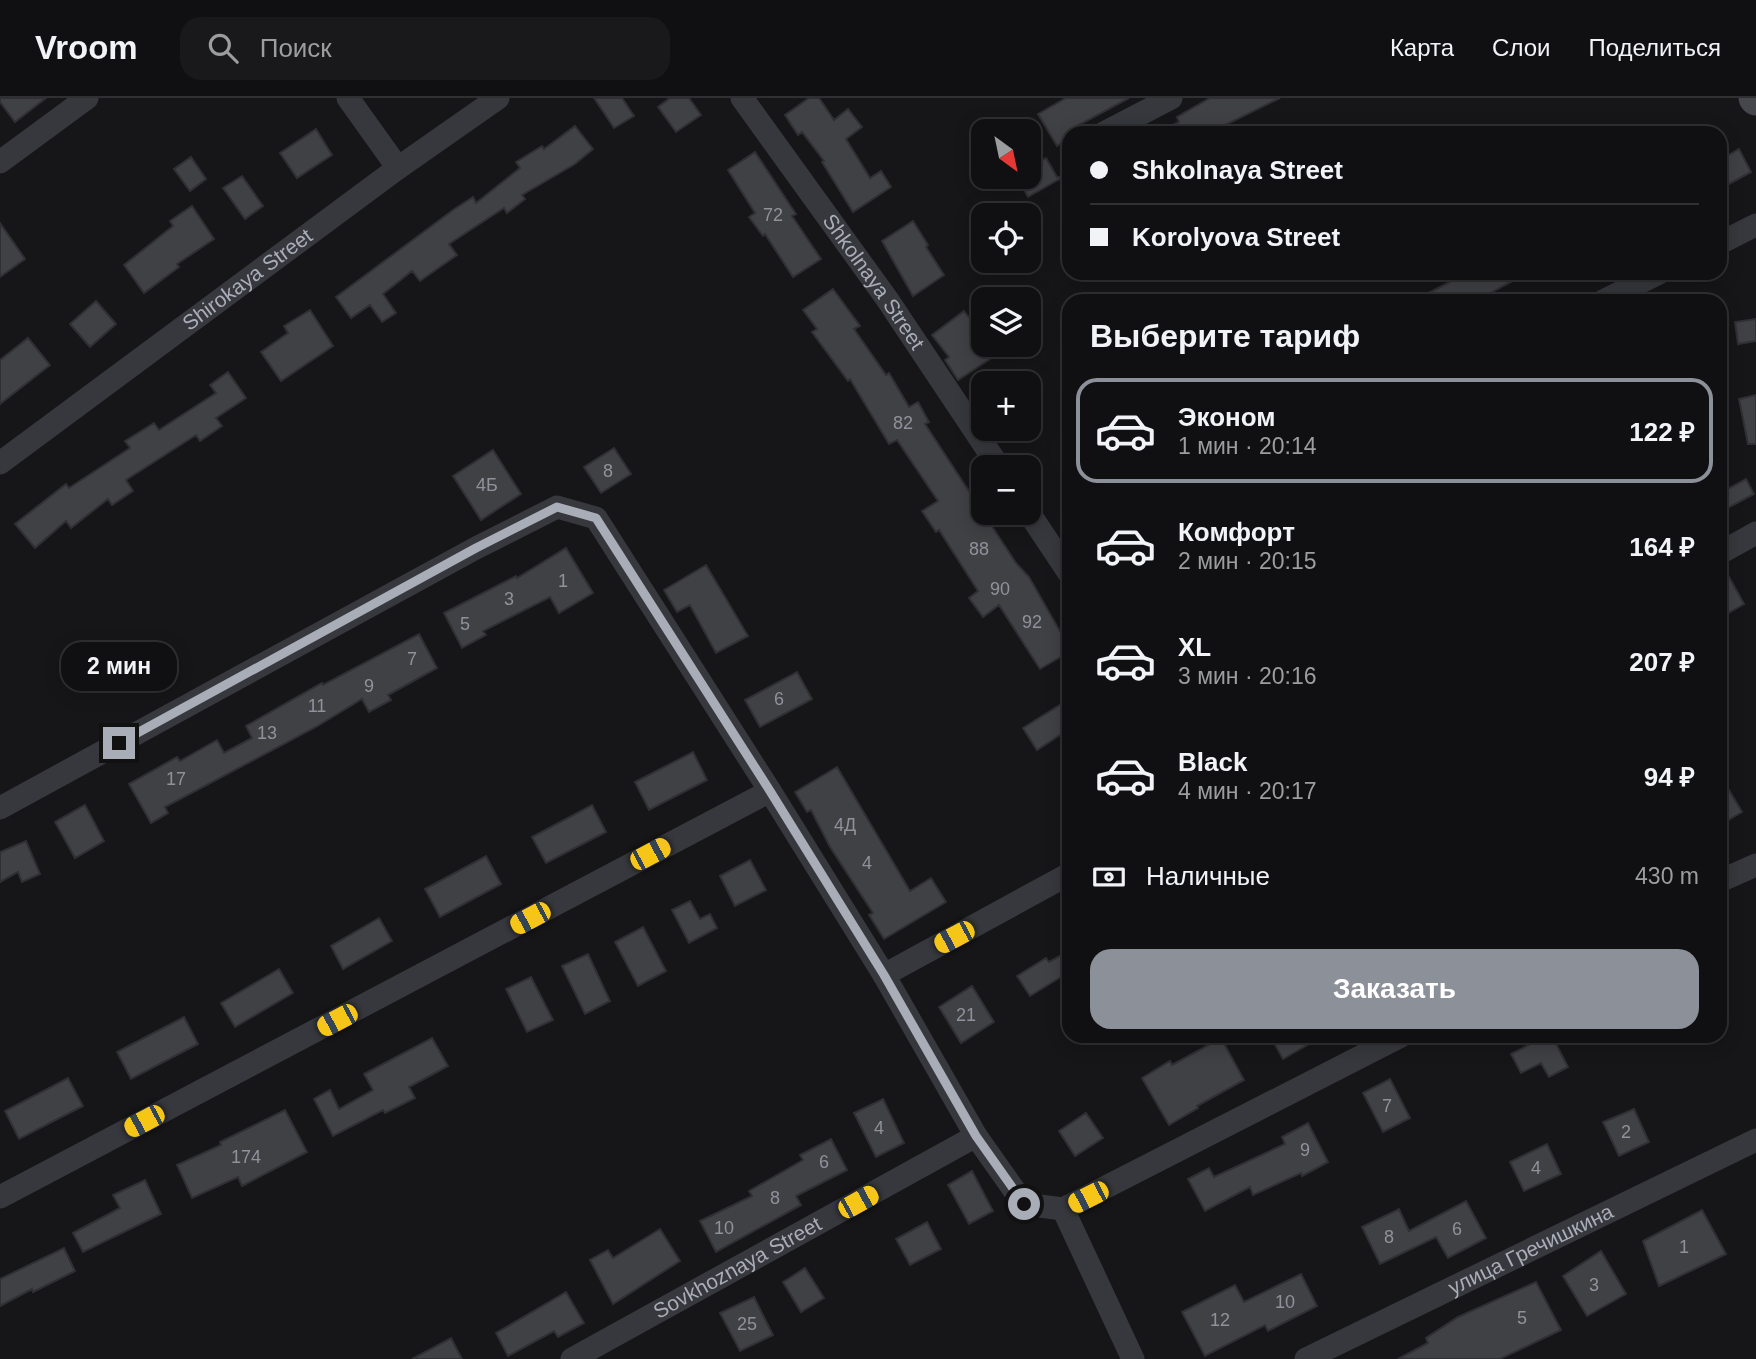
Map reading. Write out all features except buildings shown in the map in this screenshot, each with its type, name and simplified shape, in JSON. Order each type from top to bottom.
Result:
[{"type":"street","points":[[0,162],[88,98]]},
{"type":"street","points":[[348,98],[398,167]]},
{"type":"street","name":"Shirokaya Street","points":[[0,463],[398,167],[498,98]]},
{"type":"street","name":"Shkolnaya Street","points":[[742,98],[887,299],[991,455]]},
{"type":"street","points":[[1117,126],[1171,98]]},
{"type":"street","points":[[1727,240],[1756,225]]},
{"type":"street","points":[[1617,294],[1645,280]]},
{"type":"street","points":[[0,808],[476,548],[557,507],[596,518],[884,975],[976,1136],[1024,1204],[1063,1209],[1387,1043]]},
{"type":"street","points":[[1037,525],[1062,561]]},
{"type":"street","points":[[1727,549],[1756,533]]},
{"type":"street","points":[[0,1198],[770,791]]},
{"type":"street","points":[[1727,878],[1756,865]]},
{"type":"street","points":[[884,975],[1062,878]]},
{"type":"street","name":"Sovkhoznaya Street","points":[[572,1359],[976,1136]]},
{"type":"street","name":"улица Гречишкина","points":[[1306,1359],[1756,1140]]},
{"type":"street","points":[[1063,1209],[1133,1359]]},
{"type":"route","points":[[119,743],[476,548],[557,507],[596,518],[884,975],[976,1136],[1024,1204]]}]
